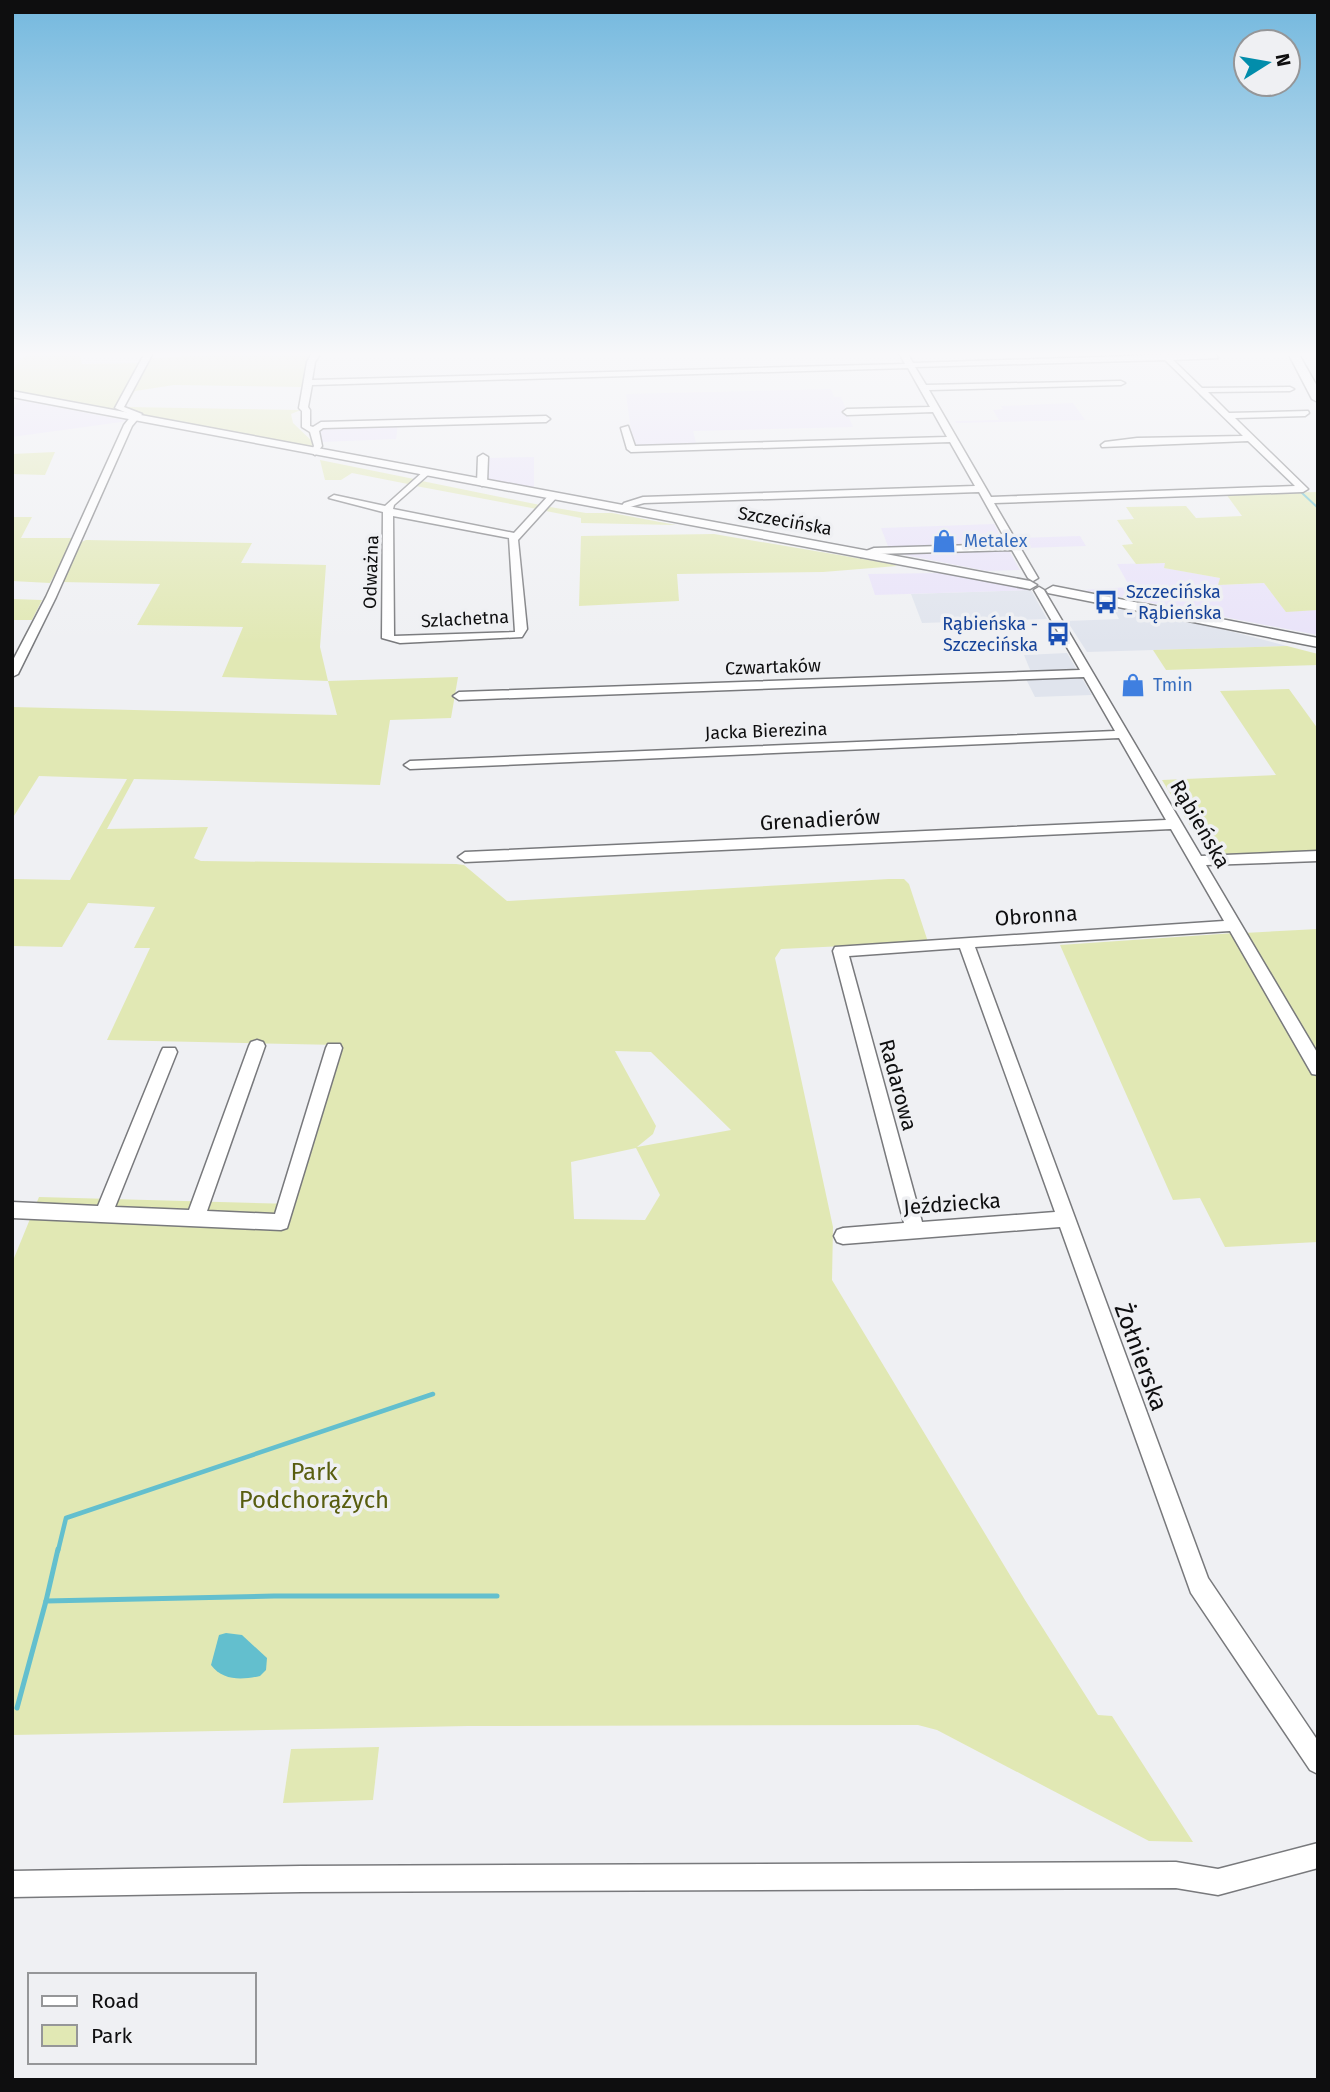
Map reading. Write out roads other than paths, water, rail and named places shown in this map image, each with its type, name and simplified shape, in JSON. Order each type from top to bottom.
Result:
[{"type":"main road","name":"Szczecińska","points":[[298,449],[1040,586],[1318,643]]},
{"type":"street","points":[[12,674],[51,597],[117,449]]},
{"type":"street","name":"Rąbieńska","points":[[959,449],[1318,1069]]},
{"type":"street","points":[[989,500],[1303,489],[1261,449]]},
{"type":"street","points":[[482,484],[483,457]]},
{"type":"street","points":[[388,511],[390,504],[425,473]]},
{"type":"street","points":[[623,510],[627,505],[643,500],[982,489]]},
{"type":"street","points":[[334,498],[515,536],[552,497]]},
{"type":"street","name":"Odważna","points":[[387,635],[388,511]]},
{"type":"street","name":"Szlachetna","points":[[387,635],[393,640],[518,635],[522,629],[513,542],[515,536]]},
{"type":"street","points":[[865,555],[874,551],[1016,547]]},
{"type":"street","name":"Czwartaków","points":[[459,696],[1088,673]]},
{"type":"street","name":"Jacka Bierezina","points":[[410,765],[1124,734]]},
{"type":"street","name":"Grenadierów","points":[[466,857],[1176,824]]},
{"type":"street","points":[[1197,861],[1318,856]]},
{"type":"street","name":"Obronna","points":[[840,951],[1235,925]]},
{"type":"street","name":"Żołnierska","points":[[966,944],[1199,1586],[1318,1762]]},
{"type":"street","name":"Radarowa","points":[[840,951],[915,1230]]},
{"type":"street","points":[[195,1219],[257,1046]]},
{"type":"street","points":[[12,1210],[281,1222],[334,1048]]},
{"type":"street","points":[[103,1214],[169,1052]]},
{"type":"street","name":"Jeździecka","points":[[843,1236],[1066,1219]]},
{"type":"street","points":[[12,1884],[301,1879],[1122,1875],[1176,1875],[1218,1882],[1318,1855]]},
{"type":"water","points":[[219,1635],[242,1635],[267,1658],[266,1670],[260,1676],[227,1677],[211,1665]]},
{"type":"waterway","points":[[1257,450],[1296,487]]},
{"type":"waterway","points":[[1301,492],[1318,508]]},
{"type":"waterway","points":[[58,1551],[66,1518],[433,1394]]},
{"type":"waterway","points":[[46,1601],[58,1549]]},
{"type":"waterway","points":[[46,1601],[274,1596],[497,1596]]},
{"type":"waterway","points":[[17,1708],[46,1601]]},
{"type":"place","name":"Metalex","points":[[944,541]]},
{"type":"place","name":"Szczecińska - Rąbieńska","points":[[1106,602]]},
{"type":"place","name":"Rąbieńska - Szczecińska","points":[[1058,634]]},
{"type":"place","name":"Tmin","points":[[1133,685]]},
{"type":"park label","name":"Park Podchorążych","points":[[314,1486]]}]
